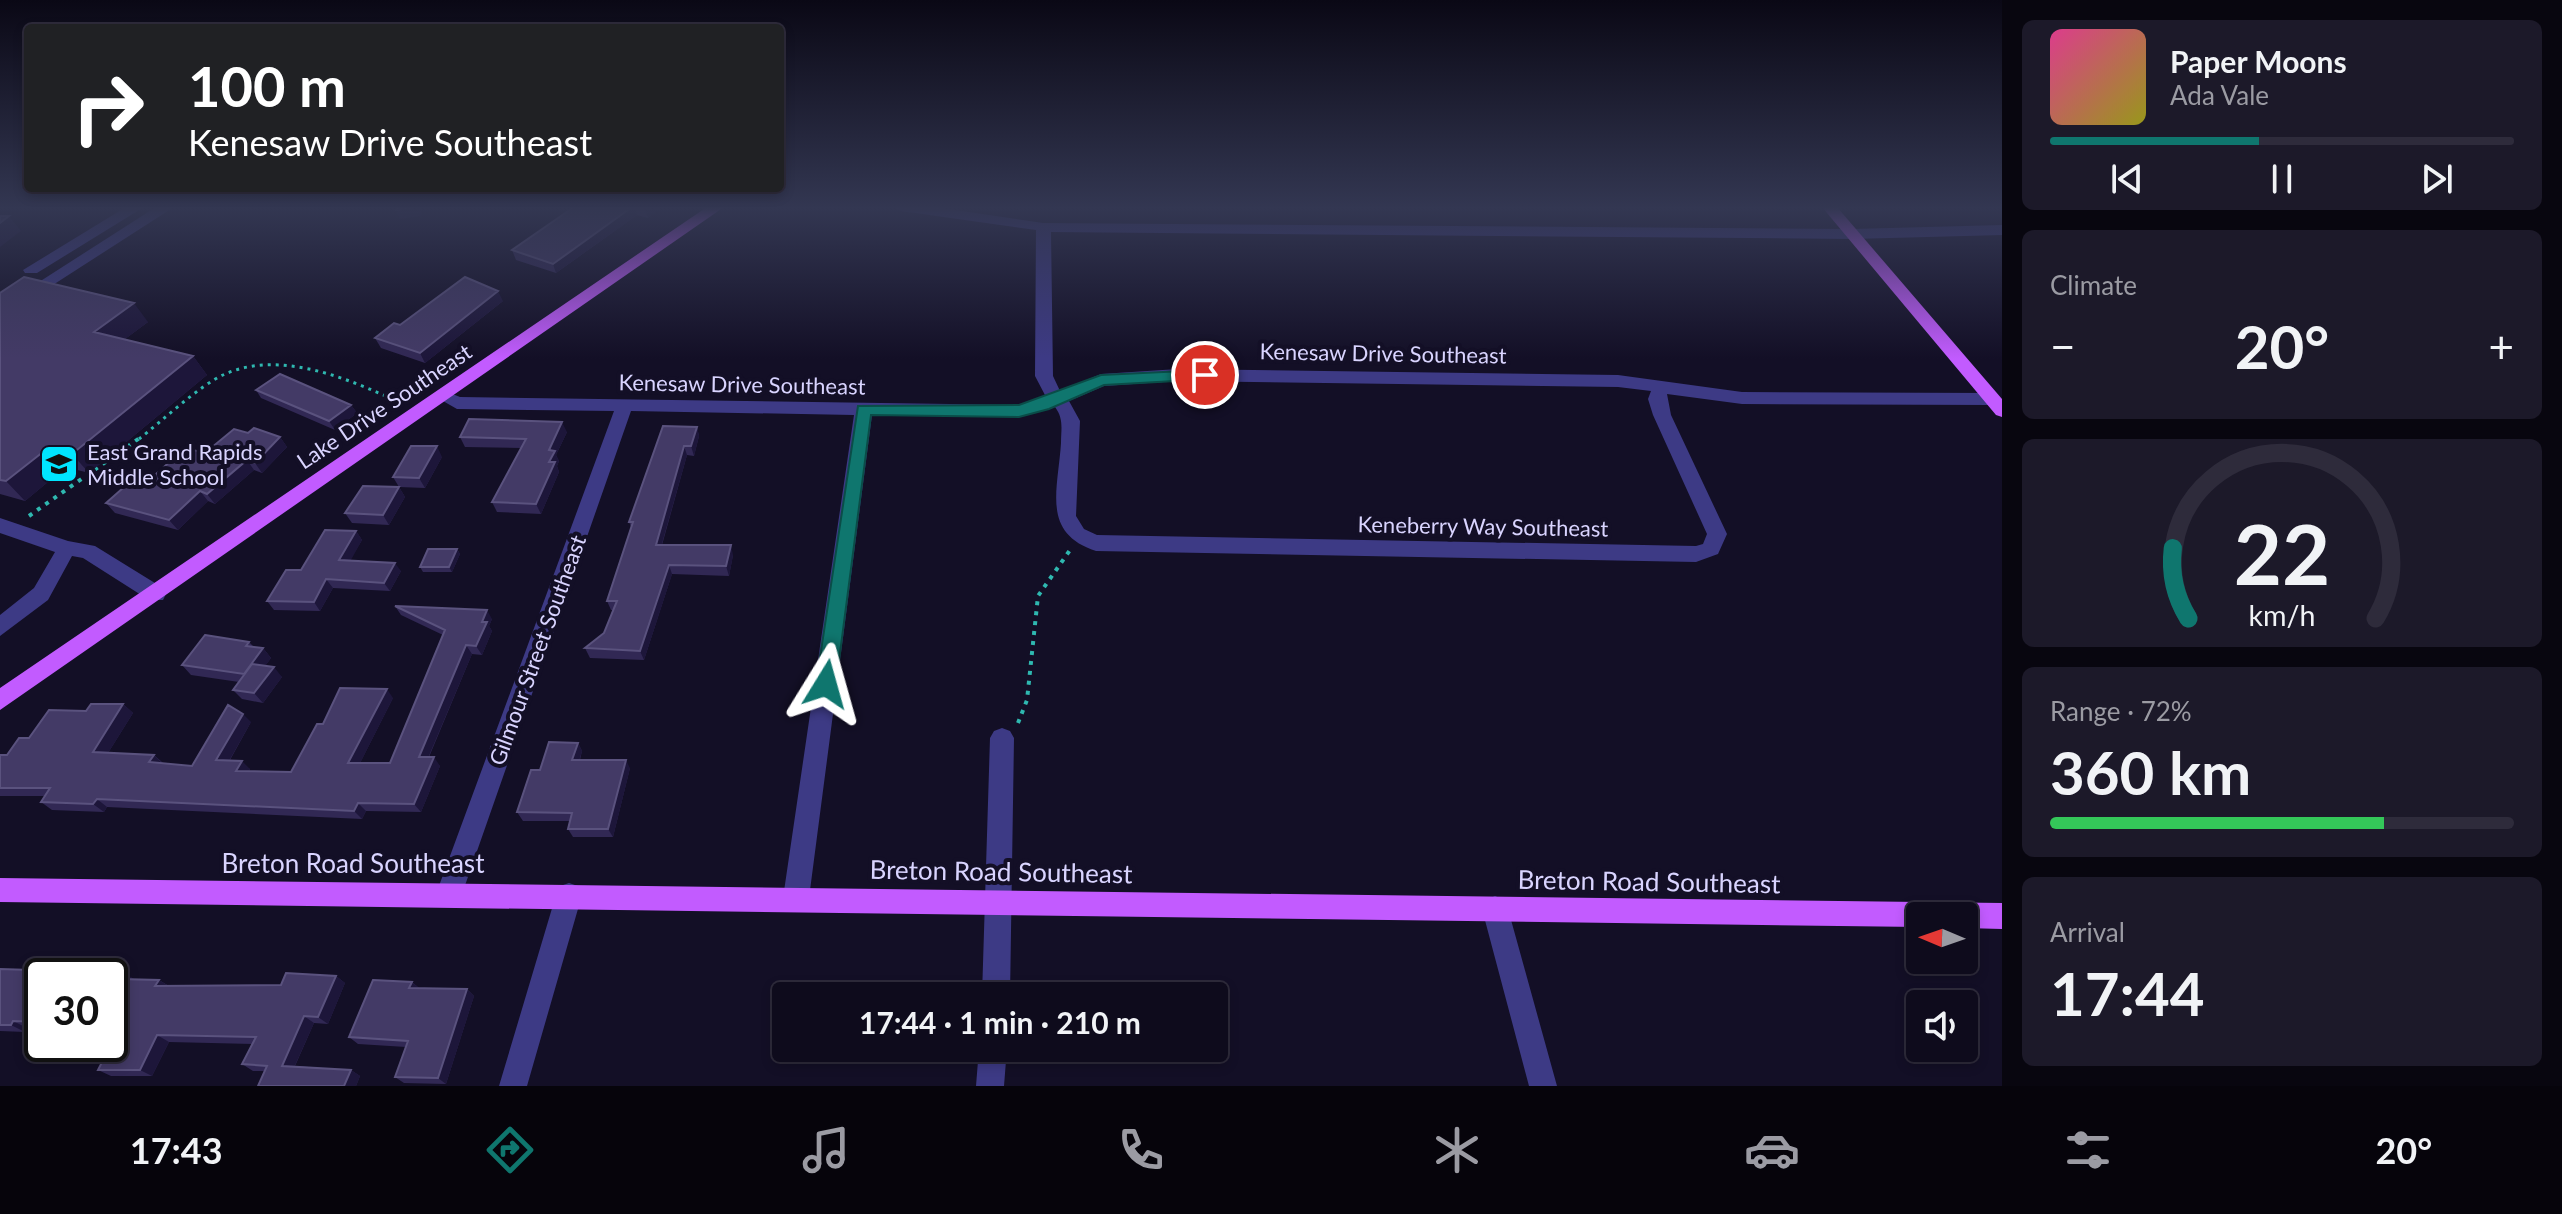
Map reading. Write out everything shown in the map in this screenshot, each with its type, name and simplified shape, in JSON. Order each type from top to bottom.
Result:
[{"type":"main road","name":"Lake Drive Southeast","points":[[0,700],[644,258]]},
{"type":"main road","points":[[1872,258],[1997,405]]},
{"type":"main road","name":"Breton Road Southeast","points":[[0,890],[2002,916]]},
{"type":"street","points":[[31,270],[52,258]]},
{"type":"street","points":[[0,314],[87,258]]},
{"type":"street","points":[[1043,258],[1044,376],[1047,388],[1069,412],[1066,516],[1070,529],[1080,538]]},
{"type":"street","name":"Kenesaw Drive Southeast","points":[[445,397],[457,403],[1019,411],[1043,405],[1101,380],[1178,375],[1618,381],[1742,398],[1997,405]]},
{"type":"street","name":"Keneberry Way Southeast","points":[[1080,538],[1096,543],[1125,545],[1696,554],[1711,549],[1717,534],[1662,415],[1657,399],[1660,389]]},
{"type":"street","name":"Gilmour Street Southeast","points":[[449,894],[624,407]]},
{"type":"street","points":[[796,898],[864,410]]},
{"type":"street","points":[[0,525],[67,548],[88,551],[156,594]]},
{"type":"street","points":[[0,627],[41,594],[67,548]]},
{"type":"street","points":[[997,982],[1003,901],[998,868],[1002,738]]},
{"type":"street","points":[[513,1086],[569,895]]},
{"type":"street","points":[[1495,909],[1543,1086]]},
{"type":"street","points":[[990,1086],[992,1062]]},
{"type":"path","points":[[25,518],[87,478],[223,375],[239,370],[270,364],[299,366],[354,383],[404,405]]},
{"type":"path","points":[[1002,738],[1024,716],[1039,592],[1080,538]]},
{"type":"building","points":[[534,258],[562,258],[553,264]]},
{"type":"building","name":"East Grand Rapids Middle School","points":[[24,277],[134,303],[94,332],[193,356],[72,454],[48,448],[6,481],[0,480],[0,293]]},
{"type":"building","points":[[465,277],[498,291],[420,353],[375,338],[394,323],[400,325]]},
{"type":"building","points":[[280,374],[351,405],[329,421],[256,390]]},
{"type":"building","points":[[469,419],[562,422],[549,450],[555,451],[549,462],[555,462],[536,504],[492,502],[526,439],[460,437]]},
{"type":"building","points":[[663,426],[697,427],[691,446],[684,446],[656,545],[731,545],[726,566],[669,565],[640,651],[585,648],[604,633],[617,601],[607,601],[633,522],[629,522]]},
{"type":"building","points":[[254,428],[280,437],[255,463],[247,460],[207,494],[200,491],[169,520],[106,503],[132,480],[146,483],[185,448],[205,453],[234,429],[248,433]]},
{"type":"building","points":[[411,446],[437,446],[419,478],[393,477]]},
{"type":"building","points":[[363,486],[399,487],[383,515],[345,513]]},
{"type":"building","points":[[325,530],[356,531],[339,560],[395,563],[384,583],[326,579],[314,602],[267,601],[286,570],[301,570]]},
{"type":"building","points":[[428,549],[457,549],[449,567],[420,567]]},
{"type":"building","points":[[395,606],[487,610],[482,622],[487,622],[476,646],[466,645],[419,757],[434,757],[414,804],[358,803],[354,811],[97,799],[93,804],[41,802],[50,788],[0,788],[0,755],[7,755],[19,738],[29,738],[49,710],[86,711],[91,704],[123,704],[93,752],[154,755],[149,762],[192,766],[228,705],[243,714],[216,760],[242,761],[236,771],[291,772],[317,724],[323,724],[340,688],[387,689],[348,763],[390,763],[445,630]]},
{"type":"building","points":[[205,635],[249,642],[246,646],[263,648],[244,674],[182,665]]},
{"type":"building","points":[[252,664],[274,667],[254,693],[233,690]]},
{"type":"building","points":[[549,742],[578,743],[572,760],[626,760],[608,829],[568,829],[572,813],[517,812],[531,770],[540,770]]},
{"type":"building","points":[[0,969],[24,970],[24,1021],[0,1025]]},
{"type":"building","points":[[286,973],[336,976],[318,1017],[304,1016],[282,1066],[351,1070],[344,1086],[258,1086],[267,1066],[242,1064],[256,1037],[157,1035],[140,1070],[98,1070],[102,1062],[128,1062],[128,979],[159,980],[155,986],[281,985]]},
{"type":"building","points":[[373,980],[412,982],[409,988],[467,989],[438,1078],[395,1077],[408,1041],[349,1037]]},
{"type":"place","name":"East Grand Rapids Middle School","points":[[59,464]]},
{"type":"route","points":[[826,684],[864,410],[1019,411],[1043,405],[1101,380],[1205,375]]}]
